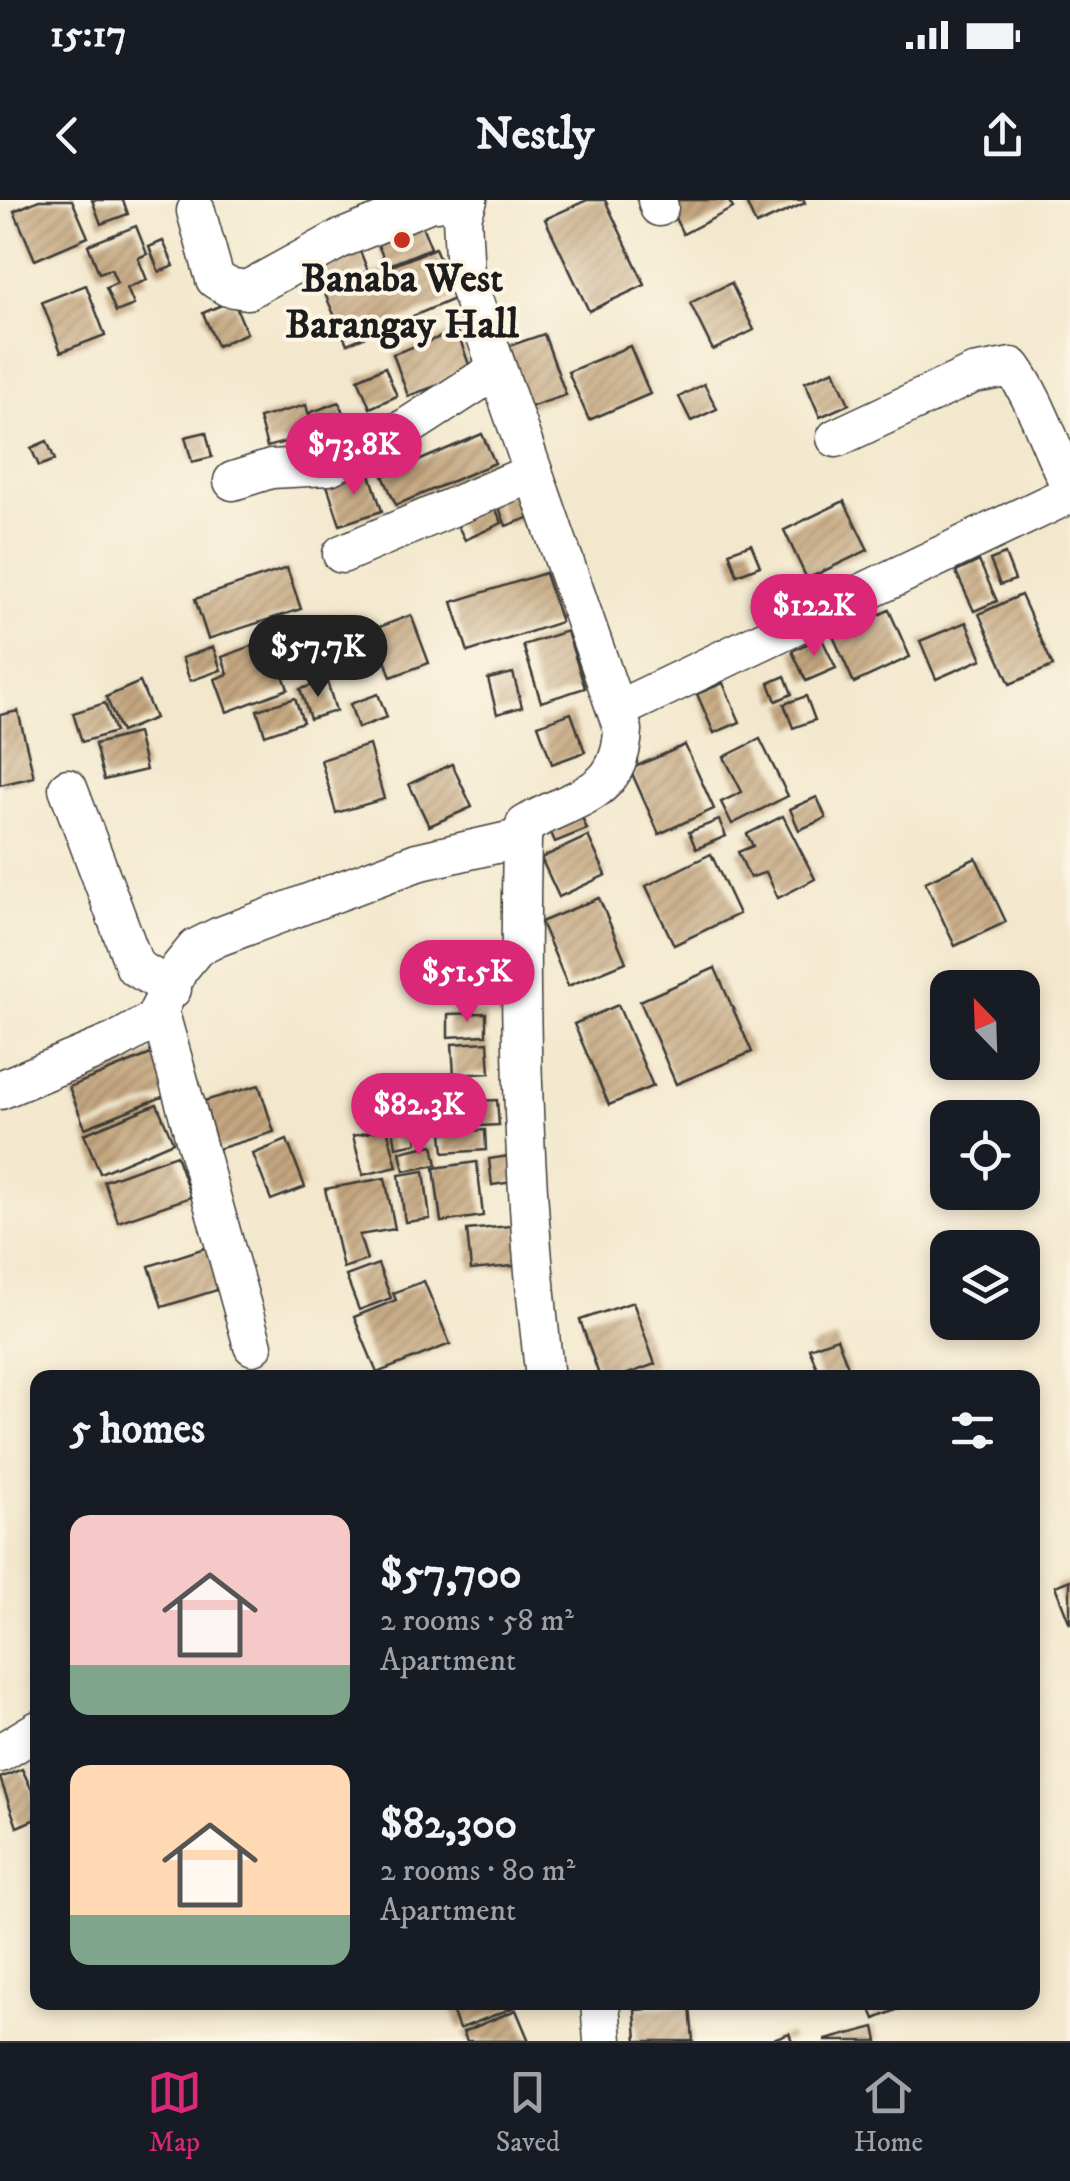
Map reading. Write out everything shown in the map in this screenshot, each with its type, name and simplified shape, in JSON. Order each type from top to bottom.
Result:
[{"type":"street","points":[[196,210],[215,279],[228,288],[247,290],[338,240],[429,203],[454,200]]},
{"type":"street","points":[[468,200],[462,217],[465,276],[530,474],[623,730],[622,759],[611,779],[525,825],[522,838],[518,1010],[535,1292],[544,1370]]},
{"type":"street","points":[[836,438],[973,374],[1012,367],[1034,397],[1041,426],[1070,485]]},
{"type":"street","points":[[233,480],[270,469],[330,466],[406,428],[496,370]]},
{"type":"street","points":[[342,554],[530,474]]},
{"type":"street","points":[[617,710],[1070,494]]},
{"type":"street","points":[[68,788],[135,967],[165,1000],[253,1346]]},
{"type":"street","points":[[0,1090],[115,1042],[154,1020],[180,969],[196,948],[218,937],[416,862],[522,838]]},
{"type":"street","points":[[0,1753],[30,1735]]},
{"type":"street","points":[[601,2010],[603,2041]]},
{"type":"building","points":[[39,200],[72,200],[88,237],[35,260],[14,211]]},
{"type":"building","points":[[92,200],[123,200],[128,214],[101,224]]},
{"type":"building","points":[[587,200],[605,200],[645,285],[589,311],[545,219]]},
{"type":"building","points":[[666,200],[728,200],[733,208],[683,234]]},
{"type":"building","points":[[745,200],[804,200],[805,203],[756,225]]},
{"type":"building","name":"Banaba West Barangay Hall","points":[[417,213],[431,248],[387,266],[372,231]]},
{"type":"building","points":[[136,226],[147,254],[138,258],[147,280],[127,288],[134,305],[116,312],[106,288],[117,283],[111,269],[99,273],[88,245]]},
{"type":"building","points":[[163,241],[174,266],[159,272],[149,247]]},
{"type":"building","points":[[356,241],[368,271],[328,287],[316,258]]},
{"type":"building","points":[[435,248],[456,298],[347,344],[325,294]]},
{"type":"building","points":[[731,283],[754,330],[713,350],[690,303]]},
{"type":"building","points":[[86,285],[105,335],[61,352],[42,302]]},
{"type":"building","points":[[233,300],[247,333],[217,346],[203,313]]},
{"type":"building","points":[[457,331],[472,373],[408,396],[393,354]]},
{"type":"building","points":[[544,334],[566,395],[524,409],[503,348]]},
{"type":"building","points":[[630,346],[650,394],[589,420],[568,372]]},
{"type":"building","points":[[385,367],[397,396],[370,408],[358,379]]},
{"type":"building","points":[[834,370],[849,404],[820,417],[805,382]]},
{"type":"building","points":[[704,384],[717,409],[691,421],[679,397]]},
{"type":"building","points":[[339,402],[354,444],[325,455],[309,413]]},
{"type":"building","points":[[306,405],[314,434],[267,447],[259,418]]},
{"type":"building","points":[[206,432],[212,457],[192,462],[185,437]]},
{"type":"building","points":[[482,434],[495,463],[396,505],[383,476]]},
{"type":"building","points":[[47,441],[55,460],[39,466],[31,448]]},
{"type":"building","points":[[369,471],[382,511],[340,525],[327,485]]},
{"type":"building","points":[[523,487],[534,516],[506,526],[495,497]]},
{"type":"building","points":[[491,499],[502,523],[465,540],[453,516]]},
{"type":"building","points":[[844,501],[868,550],[807,579],[784,530]]},
{"type":"building","points":[[751,544],[760,566],[737,575],[729,552]]},
{"type":"building","points":[[1005,554],[1015,580],[1000,585],[990,560]]},
{"type":"building","points":[[979,561],[997,601],[974,611],[956,572]]},
{"type":"building","points":[[287,568],[301,609],[208,639],[195,599]]},
{"type":"building","points":[[545,573],[561,622],[468,652],[452,602]]},
{"type":"building","points":[[1021,595],[1053,666],[1010,684],[979,614]]},
{"type":"building","points":[[889,610],[910,657],[854,683],[833,636]]},
{"type":"building","points":[[411,615],[429,663],[391,677],[374,629]]},
{"type":"building","points":[[966,622],[982,659],[936,679],[920,641]]},
{"type":"building","points":[[567,631],[585,688],[541,702],[523,645]]},
{"type":"building","points":[[821,637],[836,668],[806,681],[792,651]]},
{"type":"building","points":[[270,639],[288,689],[227,712],[215,679],[228,674],[222,657]]},
{"type":"building","points":[[213,647],[221,670],[190,681],[182,658]]},
{"type":"building","points":[[513,673],[522,707],[497,714],[488,679]]},
{"type":"building","points":[[785,676],[792,694],[776,701],[769,683]]},
{"type":"building","points":[[327,681],[336,711],[310,719],[300,689]]},
{"type":"building","points":[[140,682],[155,718],[121,732],[106,697]]},
{"type":"building","points":[[723,683],[740,722],[714,733],[697,694]]},
{"type":"building","points":[[378,694],[387,717],[358,728],[350,704]]},
{"type":"building","points":[[806,696],[815,720],[793,728],[784,704]]},
{"type":"building","points":[[295,698],[303,722],[265,735],[257,710]]},
{"type":"building","points":[[105,703],[115,732],[82,742],[73,713]]},
{"type":"building","points":[[18,711],[34,777],[0,785],[0,715]]},
{"type":"building","points":[[571,713],[585,752],[552,764],[538,725]]},
{"type":"building","points":[[137,733],[146,770],[104,780],[95,744]]},
{"type":"building","points":[[760,739],[788,796],[732,824],[721,802],[742,792],[724,757]]},
{"type":"building","points":[[369,745],[384,799],[336,813],[321,760]]},
{"type":"building","points":[[685,745],[714,809],[659,834],[630,769]]},
{"type":"building","points":[[452,764],[472,807],[429,826],[409,784]]},
{"type":"building","points":[[817,797],[826,818],[799,830],[790,809]]},
{"type":"building","points":[[577,806],[587,829],[555,842],[545,819]]},
{"type":"building","points":[[783,816],[815,879],[778,898],[766,872],[750,878],[738,852],[753,846],[747,834]]},
{"type":"building","points":[[719,820],[726,836],[696,849],[689,832]]},
{"type":"building","points":[[588,836],[606,875],[559,897],[541,858]]},
{"type":"building","points":[[711,854],[739,914],[674,945],[646,886]]},
{"type":"building","points":[[976,858],[1006,922],[955,946],[925,882]]},
{"type":"building","points":[[599,898],[626,962],[568,986],[541,922]]},
{"type":"building","points":[[715,968],[752,1052],[676,1084],[640,1001]]},
{"type":"building","points":[[618,1005],[653,1086],[609,1105],[574,1024]]},
{"type":"building","points":[[486,1013],[486,1035],[448,1037],[448,1014]]},
{"type":"building","points":[[488,1042],[490,1073],[454,1075],[452,1044]]},
{"type":"building","points":[[156,1052],[172,1093],[85,1128],[69,1087]]},
{"type":"building","points":[[259,1085],[274,1132],[218,1149],[204,1101]]},
{"type":"building","points":[[497,1100],[499,1125],[439,1128],[438,1103]]},
{"type":"building","points":[[157,1104],[173,1142],[100,1173],[84,1134]]},
{"type":"building","points":[[411,1106],[417,1143],[396,1147],[390,1110]]},
{"type":"building","points":[[387,1128],[397,1167],[363,1175],[353,1136]]},
{"type":"building","points":[[485,1130],[486,1150],[444,1153],[442,1133]]},
{"type":"building","points":[[287,1140],[305,1187],[271,1200],[253,1154]]},
{"type":"building","points":[[433,1145],[437,1165],[404,1171],[400,1152]]},
{"type":"building","points":[[176,1155],[191,1197],[118,1222],[104,1181]]},
{"type":"building","points":[[516,1155],[520,1181],[492,1185],[489,1159]]},
{"type":"building","points":[[477,1162],[483,1216],[441,1222],[434,1168]]},
{"type":"building","points":[[424,1171],[430,1219],[405,1222],[399,1175]]},
{"type":"building","points":[[385,1178],[395,1229],[359,1235],[367,1260],[343,1268],[325,1189]]},
{"type":"building","points":[[520,1225],[524,1265],[471,1270],[467,1230]]},
{"type":"building","points":[[214,1245],[227,1287],[162,1307],[149,1266]]},
{"type":"building","points":[[378,1264],[391,1298],[359,1310],[346,1276]]},
{"type":"building","points":[[424,1281],[450,1344],[376,1370],[354,1317],[396,1300],[393,1293]]},
{"type":"building","points":[[633,1302],[655,1364],[639,1370],[597,1370],[580,1320]]},
{"type":"building","points":[[837,1338],[849,1370],[818,1370],[809,1348]]},
{"type":"building","points":[[1070,1580],[1070,1624],[1055,1586]]},
{"type":"building","points":[[22,1769],[30,1786],[30,1821],[17,1827],[0,1778]]},
{"type":"building","points":[[452,2010],[507,2010],[459,2029]]},
{"type":"building","points":[[516,2010],[529,2041],[467,2041],[463,2032]]},
{"type":"building","points":[[635,2010],[690,2010],[693,2041],[637,2041]]},
{"type":"building","points":[[871,2010],[896,2010],[875,2019]]},
{"type":"building","points":[[875,2027],[878,2041],[826,2041],[826,2040]]},
{"type":"building","points":[[789,2033],[792,2041],[768,2041]]},
{"type":"place","name":"Banaba West Barangay Hall","points":[[402,240]]}]
